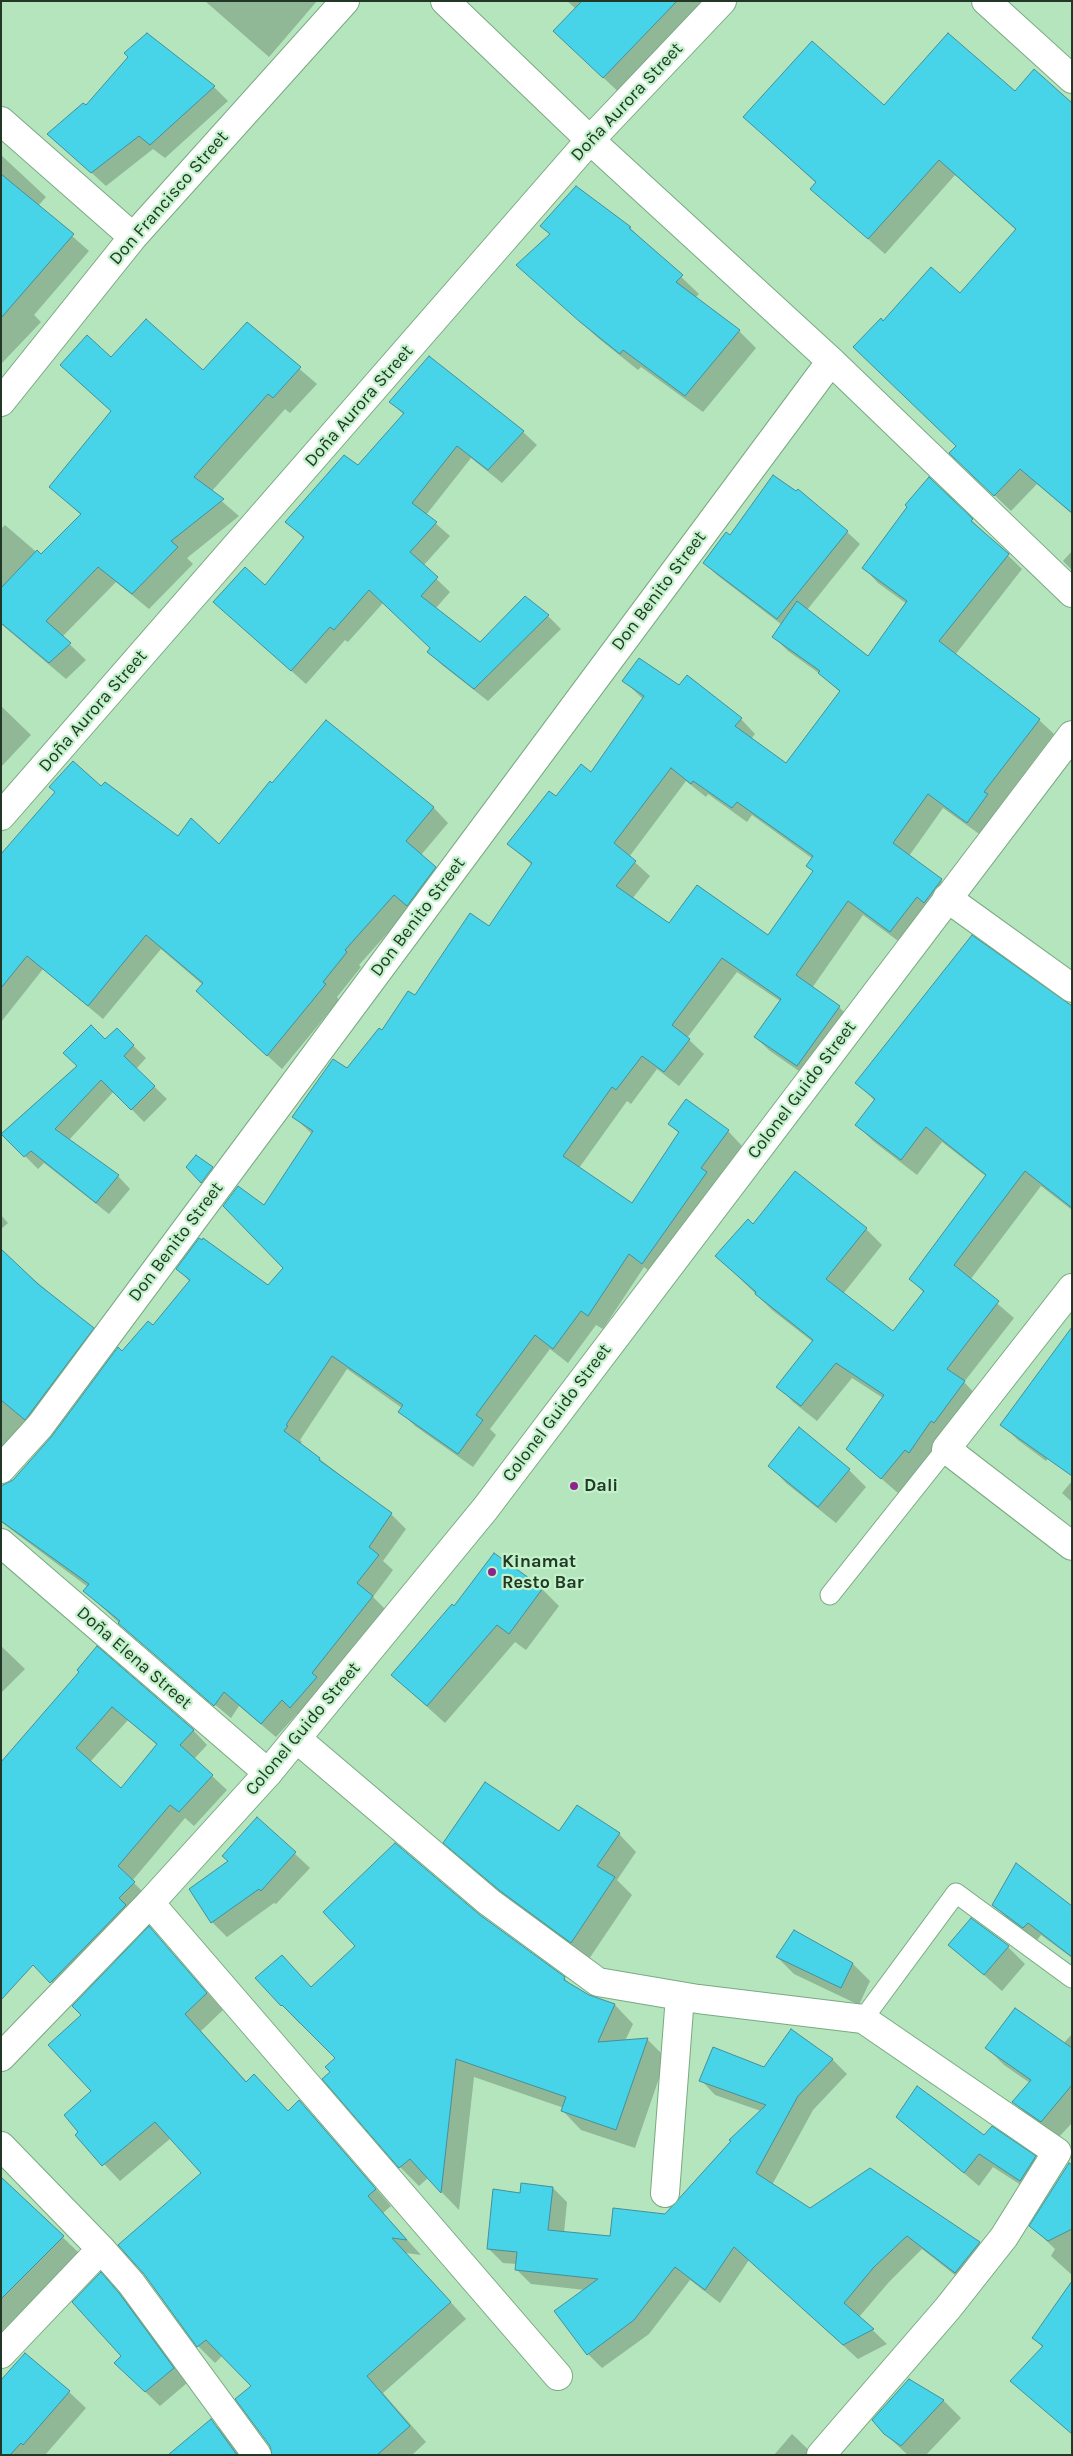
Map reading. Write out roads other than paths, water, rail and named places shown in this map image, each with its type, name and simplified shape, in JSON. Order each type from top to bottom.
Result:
[{"type":"street","name":"Don Francisco Street","points":[[1,402],[133,237],[345,1]]},
{"type":"street","points":[[445,1],[590,140],[830,361],[1072,593]]},
{"type":"street","name":"Doña Aurora Street","points":[[1,816],[590,140],[722,1]]},
{"type":"street","points":[[986,1],[1072,80]]},
{"type":"street","points":[[1,121],[133,237]]},
{"type":"street","name":"Don Benito Street","points":[[1,1469],[46,1418],[830,361]]},
{"type":"street","name":"Colonel Guido Street","points":[[1,2057],[150,1903],[268,1773],[485,1509],[1072,735]]},
{"type":"street","points":[[947,898],[1072,988]]},
{"type":"street","points":[[1072,1288],[946,1449],[1072,1546]]},
{"type":"street","name":"Doña Elena Street","points":[[1,1543],[268,1773]]},
{"type":"street","points":[[297,1739],[488,1902],[598,1982],[680,1996],[863,2019],[1057,2152],[1004,2237],[948,2308],[821,2455]]},
{"type":"street","points":[[150,1903],[558,2376]]},
{"type":"street","points":[[665,2193],[680,1996]]},
{"type":"street","points":[[1,2146],[101,2248],[131,2283],[257,2455]]},
{"type":"street","points":[[1,2354],[101,2248]]},
{"type":"lane","points":[[830,1595],[946,1449]]},
{"type":"lane","points":[[863,2019],[956,1893],[1072,1978]]},
{"type":"place","name":"Dali","points":[[574,1486]]},
{"type":"place","name":"Kinamat Resto Bar","points":[[492,1572]]}]
